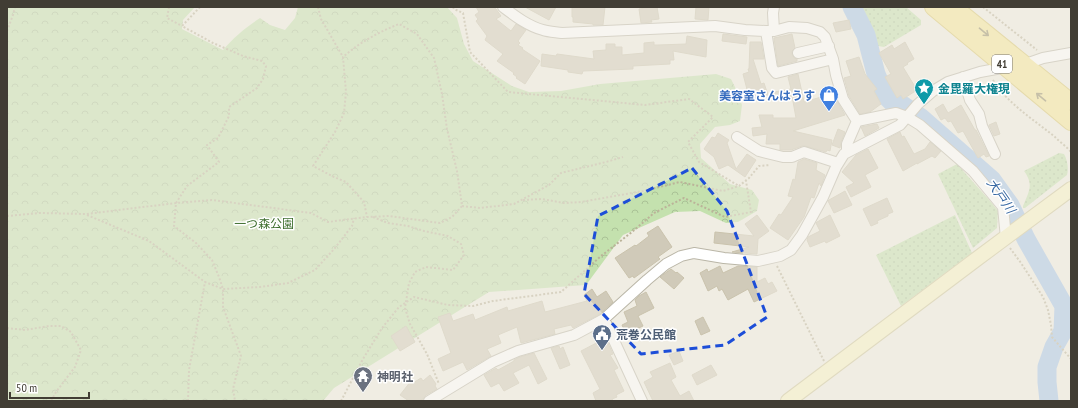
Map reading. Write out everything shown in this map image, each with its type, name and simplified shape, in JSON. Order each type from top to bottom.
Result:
[{"type":"main road","name":"41","points":[[933,7],[1071,122]]},
{"type":"main road","name":"41","points":[[954,7],[1071,102]]},
{"type":"street","points":[[503,7],[529,24],[542,30],[562,33],[715,26],[744,30],[770,31],[789,27],[807,28],[820,32],[826,37],[843,99],[857,121]]},
{"type":"street","points":[[774,7],[770,31],[772,68],[776,73],[832,59]]},
{"type":"street","points":[[798,53],[829,46]]},
{"type":"street","points":[[429,401],[493,362],[518,351],[574,335],[604,319],[661,268],[681,256],[694,253],[724,258],[758,261],[780,256],[790,250],[802,235],[844,154],[900,125],[918,104],[933,91],[948,82],[987,70],[1025,65],[1047,58],[1071,53]]},
{"type":"street","points":[[964,77],[970,100],[979,114],[982,126],[995,154]]},
{"type":"street","points":[[857,121],[896,113],[908,116],[948,148],[973,171],[1003,207],[1014,232]]},
{"type":"street","points":[[847,152],[847,144],[857,121]]},
{"type":"street","points":[[737,137],[759,151],[783,158],[792,157],[804,152],[838,163]]},
{"type":"street","points":[[788,401],[1071,190]]},
{"type":"street","points":[[604,319],[642,401]]},
{"type":"path","points":[[7,31],[15,7]]},
{"type":"path","points":[[169,7],[167,18],[219,46],[243,56],[262,61],[266,66],[263,79],[257,88],[229,107],[229,116],[218,138],[207,145],[219,162],[187,186],[176,203],[174,226],[196,243],[212,260],[223,289],[223,307],[241,356],[233,389],[235,401]]},
{"type":"path","points":[[182,26],[200,7]]},
{"type":"path","points":[[318,7],[321,19],[343,57],[346,92],[344,113],[335,132],[313,166],[346,182],[364,202],[367,217]]},
{"type":"path","points":[[453,7],[454,9],[463,13],[470,52],[508,92],[645,105],[689,100],[713,116],[688,142],[699,162],[739,186]]},
{"type":"path","points":[[984,7],[1047,58]]},
{"type":"path","points":[[343,57],[354,47],[382,31],[399,24],[417,34],[434,58],[442,94],[447,129],[457,171],[462,206]]},
{"type":"path","points":[[987,70],[999,90],[1008,100],[1039,124],[1071,152]]},
{"type":"path","points":[[462,206],[480,208],[514,204],[549,185],[561,173],[623,157]]},
{"type":"path","points":[[523,200],[542,199],[564,202],[581,202],[643,191],[680,182],[723,191],[739,186],[746,181],[759,166],[773,164]]},
{"type":"path","points":[[341,401],[363,359],[382,328],[399,307],[414,297],[448,305],[473,306],[493,301],[561,292],[601,256],[654,213],[684,198],[725,217],[751,212],[746,181]]},
{"type":"path","points":[[7,216],[40,213],[86,214],[212,200],[311,213],[328,222],[354,218],[389,216],[440,223],[452,217],[462,206]]},
{"type":"path","points":[[86,214],[149,241],[205,282],[223,289],[288,283],[315,270],[336,248],[352,226],[354,218]]},
{"type":"path","points":[[372,217],[388,223],[408,226],[448,236],[461,244],[464,255],[453,270],[426,267],[414,272],[409,283],[405,308],[410,324],[426,354],[443,393]]},
{"type":"path","points":[[1014,232],[1010,249],[1043,297],[1048,310],[1052,337],[1071,359]]},
{"type":"path","points":[[773,258],[828,370]]},
{"type":"path","points":[[188,401],[189,370],[205,282]]},
{"type":"path","points":[[7,328],[25,330],[49,326],[61,326],[71,332],[81,350],[75,367],[51,401]]},
{"type":"highlighted area","points":[[692,168],[727,211],[767,317],[725,345],[641,354],[584,294],[598,216]]},
{"type":"green space","name":"一つ森公園","points":[[7,7],[195,7],[183,20],[182,29],[223,50],[240,32],[260,18],[270,25],[285,30],[295,18],[298,7],[447,7],[457,18],[464,44],[473,61],[512,86],[529,92],[561,91],[600,84],[716,74],[731,79],[742,105],[740,121],[730,125],[715,127],[700,144],[701,158],[730,184],[752,190],[759,200],[757,211],[738,222],[726,223],[700,211],[675,212],[623,235],[586,285],[489,292],[334,388],[323,401],[7,401]]},
{"type":"green space","points":[[859,7],[906,7],[921,20],[921,25],[884,47],[878,46]]},
{"type":"green space","points":[[1059,153],[1064,154],[1066,158],[1068,167],[1067,175],[1025,208],[1023,208],[1030,188],[1029,180],[1024,171]]},
{"type":"green space","points":[[957,164],[998,211],[997,228],[973,248],[938,174]]},
{"type":"green space","points":[[955,215],[972,253],[901,306],[876,255]]},
{"type":"building","points":[[476,7],[493,7],[496,9],[501,16],[496,19],[511,31],[516,24],[526,30],[518,41],[520,43],[518,45],[540,61],[525,84],[516,78],[517,77],[513,74],[514,73],[497,61],[503,54],[485,40],[487,36],[476,21],[478,19],[475,15],[479,12]]},
{"type":"building","points":[[525,7],[556,7],[549,20]]},
{"type":"building","points":[[572,7],[605,7],[603,25],[573,22]]},
{"type":"building","points":[[657,7],[659,19],[651,20],[652,22],[641,23],[639,9]]},
{"type":"building","points":[[696,7],[709,7],[708,20],[695,19]]},
{"type":"building","points":[[849,20],[851,29],[836,32],[833,23]]},
{"type":"building","points":[[723,34],[747,37],[746,44],[722,41]]},
{"type":"building","points":[[792,34],[795,48],[792,51],[792,54],[797,61],[778,66],[774,38]]},
{"type":"building","points":[[687,36],[707,40],[706,57],[673,51],[674,60],[670,60],[670,64],[633,66],[633,69],[583,71],[582,74],[568,72],[568,70],[541,66],[542,54],[556,56],[557,54],[594,59],[593,51],[606,50],[606,44],[615,44],[615,47],[622,47],[622,55],[644,53],[644,43],[654,42],[654,45],[686,44]]},
{"type":"building","points":[[750,42],[761,42],[764,59],[753,59],[761,84],[764,83],[768,95],[753,99],[753,96],[749,97],[743,74],[749,72]]},
{"type":"building","points":[[905,42],[914,59],[903,67],[917,90],[903,99],[901,95],[897,98],[885,77],[891,74],[879,53],[892,45],[894,49]]},
{"type":"building","points":[[859,57],[865,74],[877,89],[874,91],[881,104],[870,112],[860,114],[849,96],[844,78],[851,76],[846,61]]},
{"type":"building","points":[[798,74],[804,102],[828,95],[830,103],[837,101],[845,115],[793,131],[832,140],[830,151],[827,150],[826,152],[805,146],[791,150],[780,150],[780,144],[766,144],[767,134],[753,136],[752,128],[762,127],[759,115],[773,115],[773,118],[796,118],[792,96],[776,99],[774,92],[791,89],[788,77]]},
{"type":"building","points":[[943,104],[948,113],[961,105],[989,156],[986,157],[984,154],[978,158],[963,131],[958,133],[951,121],[948,122],[945,118],[941,120],[935,109]]},
{"type":"building","points":[[996,122],[1000,134],[994,136],[989,125]]},
{"type":"building","points":[[877,124],[879,128],[865,136],[861,127]]},
{"type":"building","points":[[838,129],[845,132],[840,148],[832,145]]},
{"type":"building","points":[[900,132],[902,137],[904,136],[914,154],[925,149],[930,142],[941,151],[935,158],[932,156],[903,171],[887,139]]},
{"type":"building","points":[[718,133],[729,140],[727,143],[736,169],[747,154],[756,160],[745,177],[728,165],[719,169],[714,157],[704,149],[712,137],[715,138]]},
{"type":"building","points":[[868,149],[878,168],[865,175],[871,187],[851,197],[846,187],[854,183],[842,172],[856,155]]},
{"type":"building","points":[[804,159],[817,163],[816,170],[825,175],[821,186],[819,183],[814,198],[811,197],[804,217],[788,240],[770,228],[793,197],[788,196],[793,179],[795,180],[798,162]]},
{"type":"building","points":[[845,191],[852,205],[834,213],[828,201]]},
{"type":"building","points":[[887,198],[893,212],[877,221],[878,223],[871,226],[863,209]]},
{"type":"building","points":[[757,215],[769,231],[758,239],[757,254],[732,252],[749,247],[714,243],[715,232],[754,236],[745,224]]},
{"type":"building","points":[[830,215],[840,236],[826,243],[825,241],[810,247],[807,240],[808,237],[820,231],[816,223]]},
{"type":"building","points":[[658,226],[672,247],[658,257],[660,259],[634,278],[633,276],[629,278],[615,258],[635,245],[636,246],[649,236],[647,233]]},
{"type":"building","points":[[720,266],[723,273],[738,266],[757,267],[757,282],[765,278],[768,284],[772,282],[777,291],[754,302],[748,289],[728,300],[722,289],[719,291],[717,286],[708,291],[700,273],[707,269],[708,272]]},
{"type":"building","points":[[671,269],[684,278],[674,289],[660,277]]},
{"type":"building","points":[[592,289],[597,297],[606,291],[613,302],[600,314],[573,328],[571,325],[554,329],[555,334],[521,343],[517,327],[498,335],[501,343],[487,349],[491,356],[467,370],[463,362],[443,371],[438,359],[451,353],[438,317],[450,313],[453,321],[473,314],[475,320],[507,307],[508,311],[542,301],[545,312],[587,301],[584,295]]},
{"type":"building","points":[[646,292],[654,308],[638,316],[643,326],[626,334],[622,325],[628,322],[624,312],[637,306],[635,300]]},
{"type":"building","points":[[703,317],[710,331],[701,335],[695,321]]},
{"type":"building","points":[[406,326],[415,342],[400,351],[391,336]]},
{"type":"building","points":[[606,339],[613,354],[610,355],[618,368],[614,370],[624,391],[616,395],[617,397],[612,399],[613,401],[596,401],[593,393],[600,389],[581,351]]},
{"type":"building","points":[[559,346],[560,349],[563,347],[570,365],[560,369],[551,348]]},
{"type":"building","points":[[679,351],[683,361],[674,365],[669,355]]},
{"type":"building","points":[[534,353],[547,379],[538,384],[529,365],[513,373],[519,383],[504,391],[499,383],[491,387],[484,375],[496,368],[498,370],[520,357]]},
{"type":"building","points":[[670,363],[676,377],[671,380],[680,396],[689,391],[694,401],[653,401],[644,382],[653,377],[650,372]]},
{"type":"building","points":[[711,365],[717,375],[697,385],[692,375]]},
{"type":"building","points":[[430,375],[436,384],[435,386],[437,389],[426,395],[423,399],[419,401],[409,401],[400,395],[411,381],[413,383],[421,378],[423,381]]},
{"type":"waterway","name":"大戸川","points":[[852,7],[866,35],[876,74],[885,95],[893,103],[904,106],[920,117],[992,180],[1010,205],[1026,239],[1064,306],[1063,331],[1054,347],[1047,367],[1049,401]]},
{"type":"place","name":"金毘羅大権現","points":[[924,105]]},
{"type":"place","name":"美容室さんはうす","points":[[829,112]]},
{"type":"place","name":"荒巻公民館","points":[[602,351]]},
{"type":"place","name":"神明社","points":[[363,393]]}]
